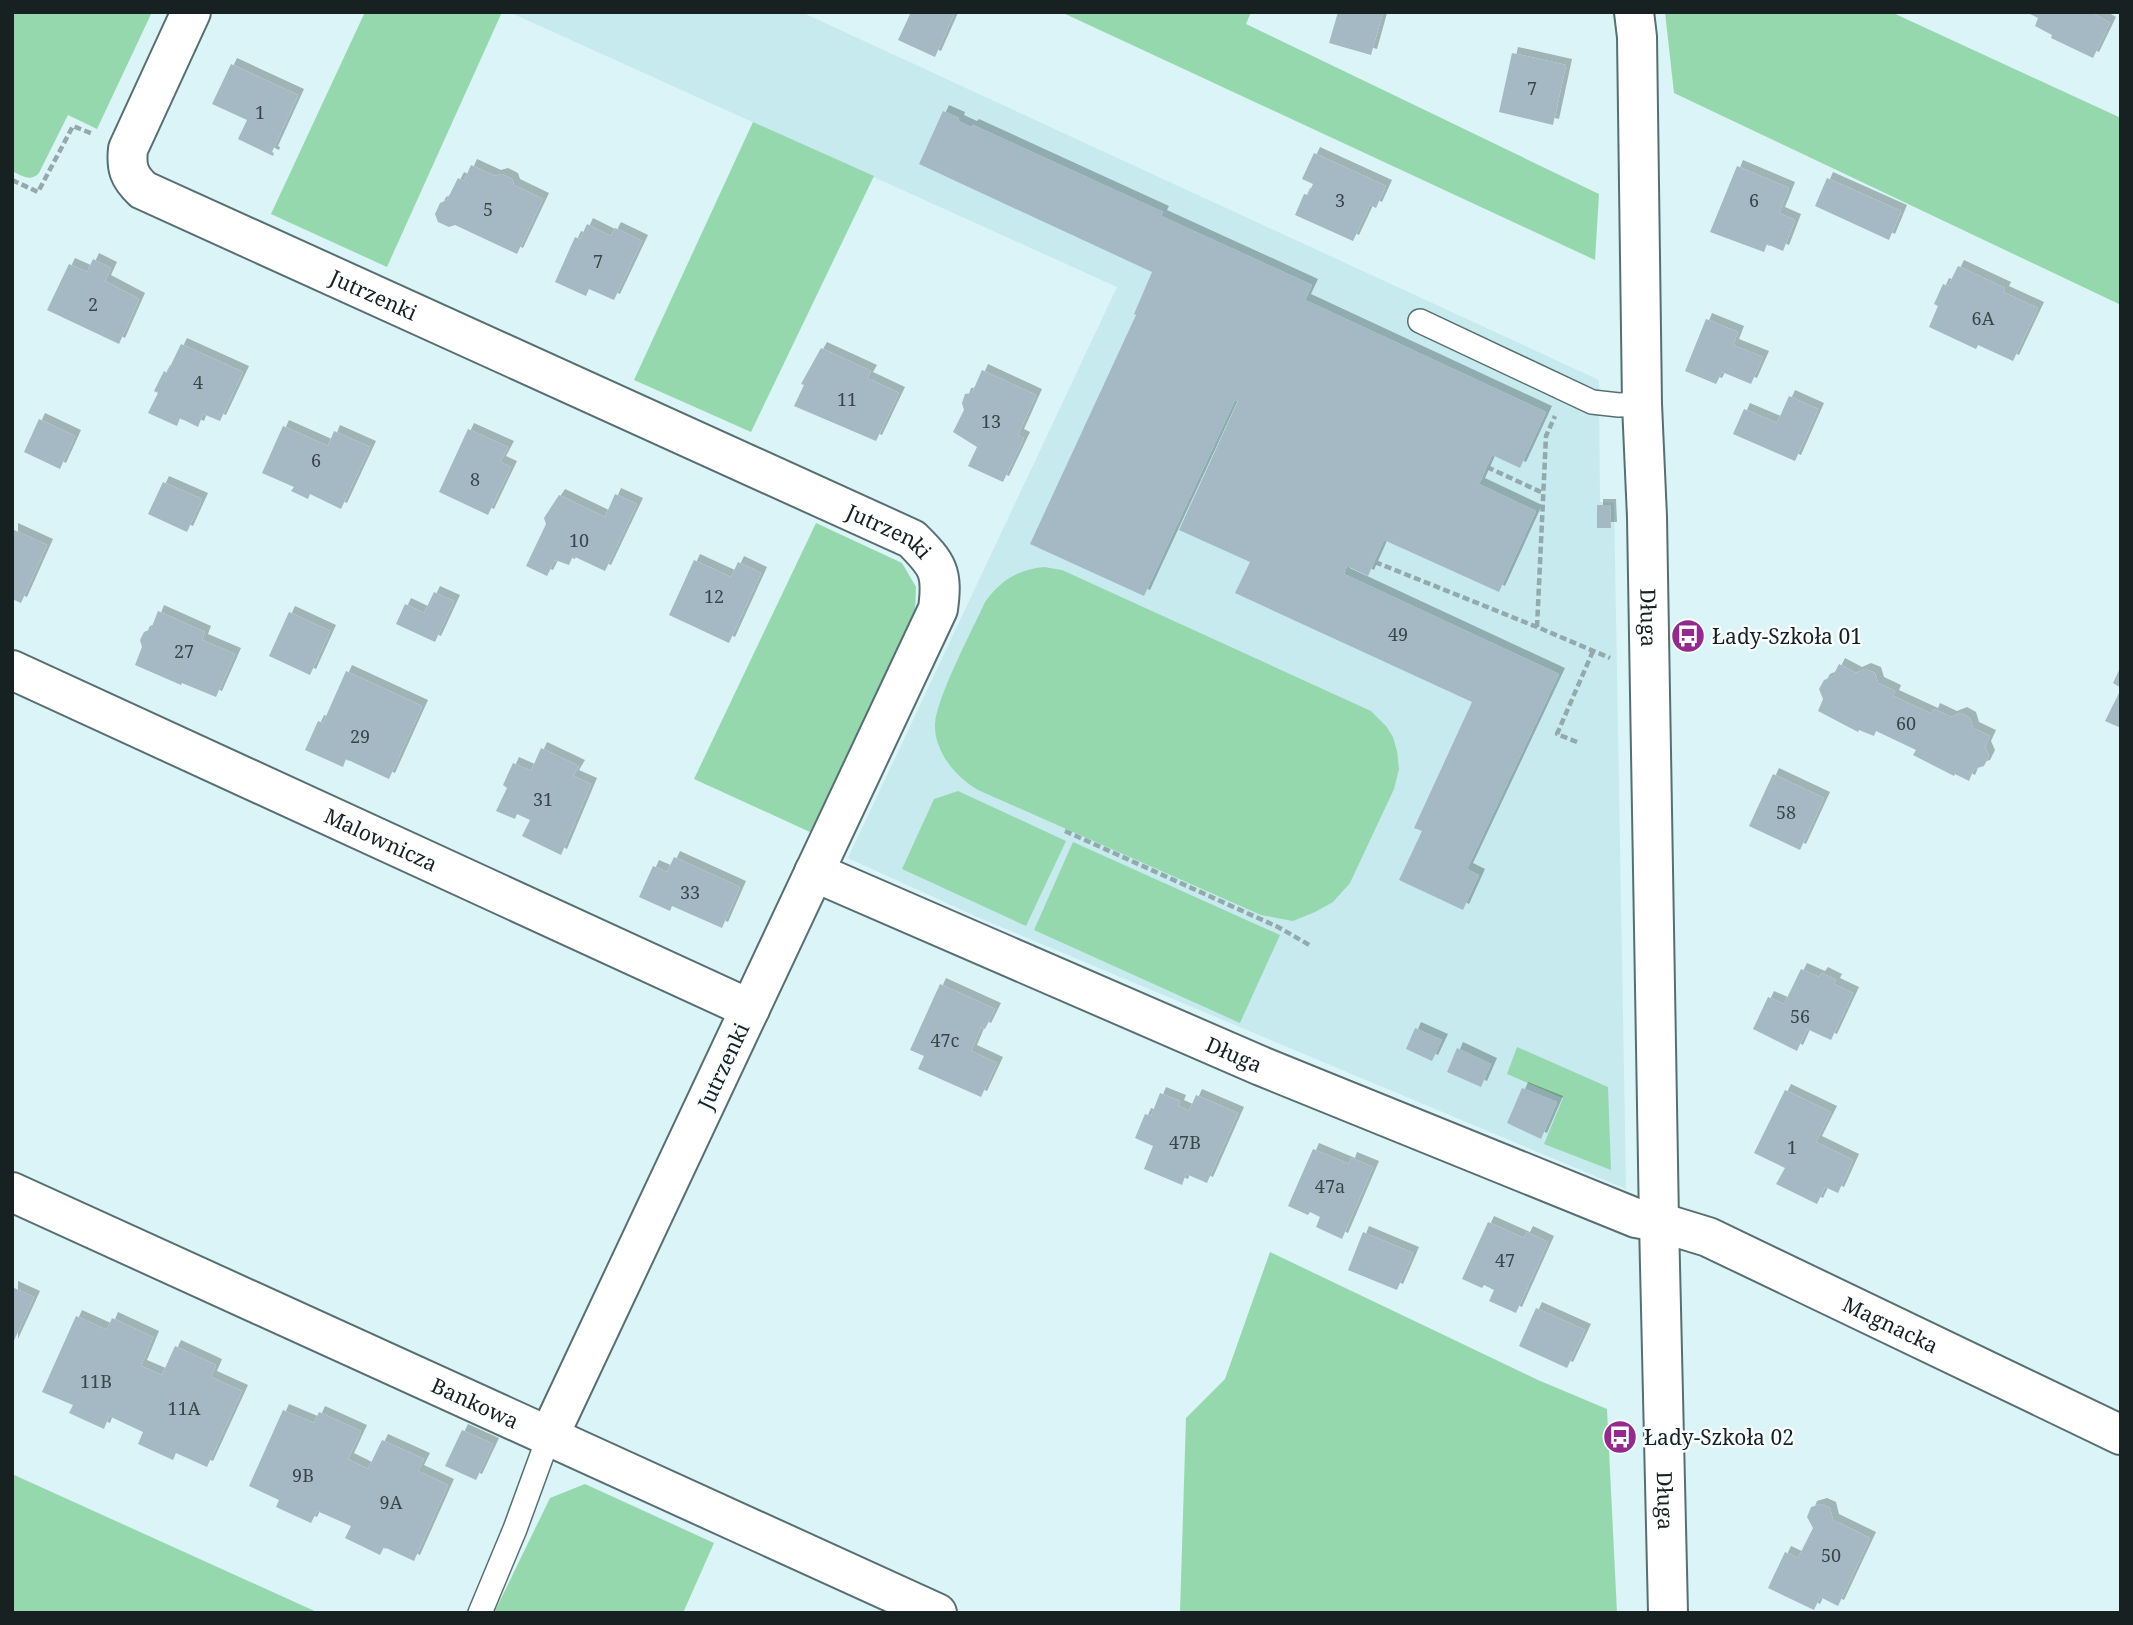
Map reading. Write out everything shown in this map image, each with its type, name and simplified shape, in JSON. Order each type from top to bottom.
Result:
[{"type":"street","points":[[128,149],[191,12]]},
{"type":"street","name":"Długa","points":[[1634,12],[1637,37],[1642,404],[1647,530],[1668,1613]]},
{"type":"street","name":"Jutrzenki","points":[[128,149],[126,167],[131,179],[143,190],[912,539],[934,561],[941,585],[938,609],[548,1436]]},
{"type":"street","name":"Malownicza","points":[[12,670],[750,1010]]},
{"type":"street","name":"Długa","points":[[814,872],[1261,1066],[1636,1218],[1659,1222]]},
{"type":"street","name":"Bankowa","points":[[12,1192],[937,1613]]},
{"type":"street","name":"Magnacka","points":[[1659,1222],[1709,1237],[2121,1435]]},
{"type":"lane","points":[[1420,321],[1592,402],[1642,404]]},
{"type":"lane","points":[[480,1613],[515,1528],[548,1436]]},
{"type":"path","points":[[12,180],[38,192],[73,125],[128,149]]},
{"type":"path","points":[[1538,627],[1546,436],[1568,391]]},
{"type":"path","points":[[1487,467],[1543,494]]},
{"type":"path","points":[[1375,562],[1614,660]]},
{"type":"path","points":[[1577,742],[1557,734],[1593,651]]},
{"type":"path","points":[[1065,831],[1278,927],[1311,946]]},
{"type":"shaded area","points":[[509,12],[801,12],[1599,380],[1600,502],[1614,503],[1626,1189],[975,916],[848,858],[1117,287]]},
{"type":"green space","points":[[12,12],[152,12],[97,129],[68,115],[39,173],[30,178],[12,171]]},
{"type":"green space","points":[[365,12],[502,12],[387,267],[271,214]]},
{"type":"green space","points":[[1061,12],[1251,12],[1246,24],[1599,194],[1595,260]]},
{"type":"green space","points":[[1665,12],[1891,12],[2121,118],[2121,305],[1674,93]]},
{"type":"green space","points":[[753,122],[874,176],[751,432],[634,380]]},
{"type":"green space","points":[[816,523],[902,563],[916,587],[915,613],[810,832],[694,779]]},
{"type":"green space","points":[[1044,567],[1062,570],[1371,711],[1386,726],[1397,751],[1399,769],[1394,789],[1350,883],[1333,902],[1293,921],[1261,915],[978,790],[954,771],[942,754],[935,724],[942,697],[956,663],[991,594],[1018,574]]},
{"type":"green space","points":[[958,791],[1066,841],[1026,926],[902,869],[934,799]]},
{"type":"green space","points":[[1073,842],[1280,935],[1240,1023],[1034,930]]},
{"type":"green space","points":[[1517,1047],[1608,1087],[1611,1170],[1544,1144],[1563,1098],[1507,1074]]},
{"type":"green space","points":[[1270,1252],[1538,1380],[1607,1409],[1617,1613],[1180,1613],[1186,1418],[1225,1379]]},
{"type":"green space","points":[[12,1474],[319,1613],[12,1613]]},
{"type":"green space","points":[[585,1484],[714,1543],[683,1613],[494,1613],[550,1498]]},
{"type":"building","points":[[911,12],[955,12],[935,57],[898,40]]},
{"type":"building","points":[[1338,12],[1383,12],[1371,55],[1329,43]]},
{"type":"building","points":[[2026,12],[2091,12],[2110,23],[2093,58],[2051,38],[2052,35],[2035,26],[2038,18]]},
{"type":"building","points":[[1512,53],[1566,65],[1553,125],[1499,112]]},
{"type":"building","points":[[231,64],[298,95],[272,152],[273,156],[238,139],[247,120],[212,104]]},
{"type":"building","points":[[943,111],[959,118],[958,121],[971,127],[973,125],[1163,212],[1161,216],[1312,285],[1305,300],[1546,412],[1520,468],[1492,455],[1479,484],[1536,511],[1499,592],[1384,540],[1368,576],[1347,566],[1344,574],[1559,674],[1467,869],[1479,875],[1463,910],[1399,880],[1422,831],[1414,828],[1472,702],[1235,593],[1250,562],[1179,530],[1238,401],[1235,400],[1144,596],[1030,544],[1136,315],[1134,314],[1152,272],[919,164]]},
{"type":"building","points":[[1314,153],[1386,186],[1376,208],[1370,205],[1353,241],[1295,215],[1304,194],[1308,195],[1313,184],[1302,179]]},
{"type":"building","points":[[471,165],[495,176],[502,174],[512,179],[514,185],[543,199],[517,254],[455,225],[449,227],[438,222],[435,214],[440,203],[447,200],[458,178],[464,181]]},
{"type":"building","points":[[1737,166],[1789,188],[1779,213],[1795,220],[1783,251],[1767,244],[1764,252],[1710,232]]},
{"type":"building","points":[[1827,178],[1901,211],[1889,240],[1815,206]]},
{"type":"building","points":[[587,224],[611,236],[615,228],[642,241],[614,300],[589,289],[586,296],[555,282],[575,237],[580,239]]},
{"type":"building","points":[[93,259],[111,268],[105,281],[139,299],[119,344],[47,310],[69,264],[87,272]]},
{"type":"building","points":[[1958,266],[2005,288],[2003,292],[2038,308],[2013,361],[1978,345],[1976,349],[1929,327],[1938,306],[1934,304],[1943,284],[1948,286]]},
{"type":"building","points":[[1706,319],[1738,332],[1733,345],[1763,357],[1751,384],[1722,372],[1716,384],[1685,371]]},
{"type":"building","points":[[181,344],[243,372],[220,421],[203,414],[198,427],[180,418],[177,426],[148,413],[158,393],[154,391],[164,371],[167,373]]},
{"type":"building","points":[[821,348],[871,371],[867,378],[899,393],[876,441],[794,406],[804,385],[801,384]]},
{"type":"building","points":[[982,370],[1036,395],[1018,435],[1024,438],[1003,482],[968,466],[977,447],[953,432],[964,410],[962,403],[965,394],[972,393]]},
{"type":"building","points":[[1789,396],[1818,409],[1795,461],[1733,434],[1744,409],[1777,423]]},
{"type":"building","points":[[39,419],[75,436],[60,469],[24,452]]},
{"type":"building","points":[[283,426],[328,446],[334,431],[370,447],[341,509],[310,494],[308,499],[291,491],[294,487],[262,473]]},
{"type":"building","points":[[468,429],[508,447],[500,462],[511,467],[488,515],[439,492]]},
{"type":"building","points":[[163,482],[202,499],[187,532],[148,514]]},
{"type":"building","points":[[615,494],[637,504],[605,571],[573,556],[569,565],[555,560],[547,576],[526,566],[546,524],[544,518],[559,495],[605,517]]},
{"type":"building","points":[[1597,505],[1610,505],[1611,528],[1597,528]]},
{"type":"building","points":[[12,529],[47,545],[21,603],[12,599]]},
{"type":"building","points":[[694,560],[731,577],[738,562],[761,573],[729,643],[669,615]]},
{"type":"building","points":[[434,592],[454,601],[435,642],[396,624],[405,604],[424,613]]},
{"type":"building","points":[[158,611],[205,632],[202,640],[235,654],[216,697],[135,665],[142,647],[140,640],[144,632],[151,629]]},
{"type":"building","points":[[289,612],[330,631],[310,675],[269,656]]},
{"type":"building","points":[[1839,664],[1856,673],[1865,669],[1875,673],[1878,683],[1895,691],[1893,696],[1932,714],[1934,709],[1951,717],[1961,713],[1970,718],[1973,728],[1990,736],[1985,747],[1989,756],[1984,766],[1974,769],[1969,781],[1913,755],[1916,750],[1876,731],[1874,736],[1859,730],[1858,732],[1818,711],[1823,699],[1819,689],[1824,680],[1833,676]]},
{"type":"building","points":[[2121,666],[2121,688],[2113,683]]},
{"type":"building","points":[[346,671],[422,706],[389,779],[346,759],[343,767],[305,750],[318,721],[323,723]]},
{"type":"building","points":[[2121,689],[2121,728],[2105,721]]},
{"type":"building","points":[[541,748],[579,766],[573,776],[591,784],[561,855],[522,836],[530,820],[517,814],[515,819],[496,811],[507,788],[503,785],[513,763],[531,771]]},
{"type":"building","points":[[1773,774],[1824,798],[1800,850],[1749,826]]},
{"type":"building","points":[[674,857],[740,887],[722,928],[672,906],[670,911],[639,897],[653,866],[667,872]]},
{"type":"building","points":[[1801,969],[1819,977],[1822,973],[1836,980],[1834,984],[1853,993],[1831,1040],[1807,1029],[1797,1051],[1753,1029],[1768,997],[1784,1004]]},
{"type":"building","points":[[940,984],[995,1009],[985,1029],[981,1027],[971,1051],[997,1063],[981,1097],[918,1069],[924,1056],[910,1050]]},
{"type":"building","points":[[1415,1028],[1442,1040],[1432,1061],[1406,1049]]},
{"type":"building","points":[[1457,1048],[1491,1064],[1481,1087],[1447,1072]]},
{"type":"building","points":[[1522,1088],[1557,1102],[1541,1139],[1507,1123]]},
{"type":"building","points":[[1785,1090],[1831,1112],[1816,1142],[1853,1160],[1838,1193],[1825,1187],[1817,1204],[1776,1184],[1785,1168],[1754,1153]]},
{"type":"building","points":[[1160,1093],[1180,1101],[1178,1106],[1189,1111],[1196,1095],[1238,1113],[1207,1183],[1186,1174],[1182,1185],[1144,1169],[1153,1146],[1135,1138],[1145,1114],[1151,1116]]},
{"type":"building","points":[[1313,1149],[1349,1164],[1351,1158],[1373,1167],[1342,1239],[1316,1227],[1320,1217],[1288,1206]]},
{"type":"building","points":[[1488,1222],[1524,1238],[1527,1232],[1548,1242],[1516,1313],[1489,1301],[1494,1290],[1462,1279]]},
{"type":"building","points":[[1363,1232],[1413,1253],[1397,1290],[1348,1270]]},
{"type":"building","points":[[12,1287],[34,1297],[12,1345]]},
{"type":"building","points":[[1536,1308],[1585,1330],[1567,1368],[1519,1346]]},
{"type":"building","points":[[76,1316],[107,1330],[112,1318],[153,1337],[141,1366],[162,1375],[175,1346],[216,1365],[211,1377],[242,1391],[207,1467],[176,1453],[173,1460],[138,1444],[143,1432],[109,1416],[104,1429],[69,1413],[73,1405],[42,1392]]},
{"type":"building","points":[[283,1410],[314,1423],[319,1412],[361,1431],[348,1459],[368,1469],[382,1440],[424,1459],[418,1471],[448,1485],[414,1561],[384,1547],[380,1555],[345,1538],[351,1526],[317,1511],[311,1523],[276,1507],[279,1500],[249,1486]]},
{"type":"building","points":[[462,1430],[493,1444],[476,1480],[445,1466]]},
{"type":"building","points":[[1821,1504],[1830,1508],[1833,1520],[1870,1538],[1838,1606],[1820,1597],[1814,1610],[1768,1588],[1785,1552],[1798,1558],[1813,1528],[1807,1517],[1811,1507]]},
{"type":"place","name":"Łady-Szkoła 01","points":[[1688,636]]},
{"type":"place","name":"Łady-Szkoła 02","points":[[1620,1437]]}]
